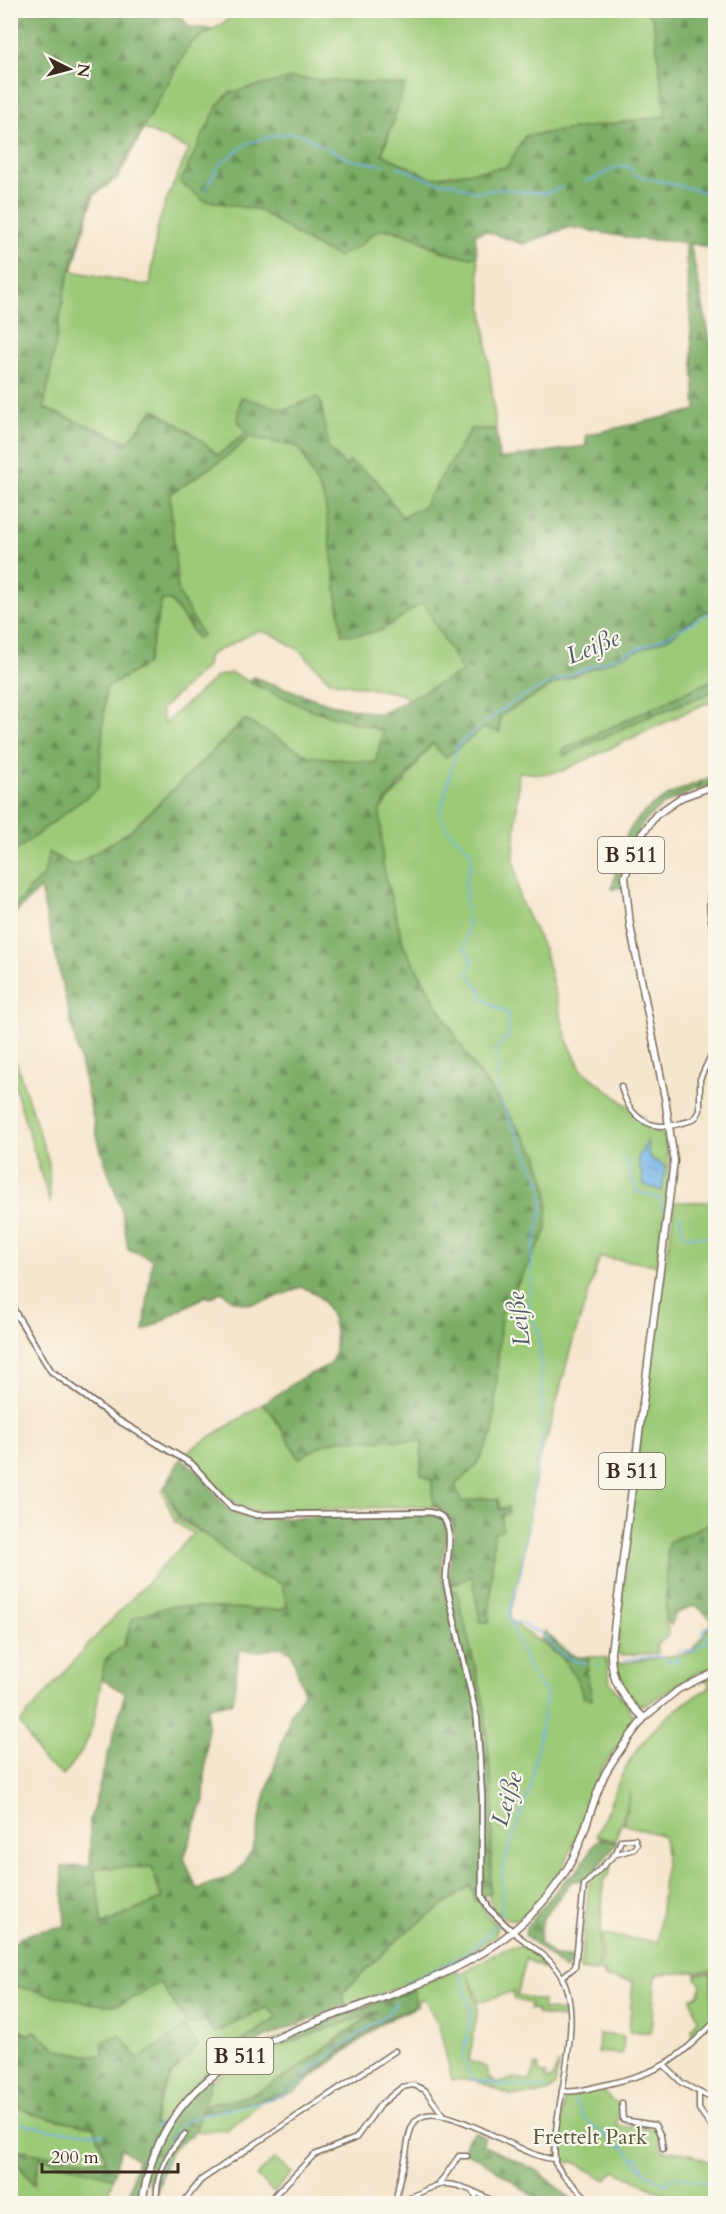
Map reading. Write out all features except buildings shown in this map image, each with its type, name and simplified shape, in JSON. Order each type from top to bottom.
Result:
[{"type":"main road","name":"B 511","points":[[142,2204],[153,2162],[173,2121],[189,2099],[225,2067],[286,2032],[457,1966],[513,1932],[536,1910],[567,1869],[604,1776],[620,1749],[644,1718],[626,1700],[616,1684],[611,1666],[611,1652],[636,1445],[673,1188],[674,1161],[670,1127],[630,925],[626,877],[637,841],[656,815],[682,797],[716,785]]},
{"type":"main road","points":[[644,1718],[678,1690],[716,1671]]},
{"type":"street","points":[[716,873],[710,886],[708,905],[716,947]]},
{"type":"street","points":[[621,1086],[626,1102],[639,1118],[656,1127],[670,1127],[691,1120],[698,1114],[700,1079],[716,1044]]},
{"type":"street","points":[[10,1304],[51,1371],[116,1419],[196,1468],[219,1497],[236,1510],[263,1516],[428,1512],[439,1514],[446,1519],[450,1531],[445,1564],[446,1581],[475,1703],[479,1740],[483,1842],[481,1891],[489,1909],[539,1953],[562,1977],[571,2010],[555,2159],[563,2175],[593,2204]]},
{"type":"street","points":[[562,1977],[575,1967],[584,1886],[615,1855],[621,1840],[635,1839],[637,1844],[634,1849],[615,1855]]},
{"type":"street","points":[[562,2091],[580,2091],[622,2081],[665,2066],[716,2021]]},
{"type":"street","points":[[182,2204],[201,2180],[395,2051]]},
{"type":"street","points":[[665,2066],[671,2075],[699,2094],[716,2101]]},
{"type":"street","points":[[266,2204],[314,2155],[356,2138],[384,2100],[402,2087],[412,2085],[425,2090],[442,2115]]},
{"type":"street","points":[[699,2094],[699,2109],[716,2133]]},
{"type":"street","points":[[622,2103],[623,2121],[655,2125],[661,2136],[663,2149]]},
{"type":"street","points":[[498,2204],[455,2186],[438,2185],[396,2204],[396,2190],[413,2124],[422,2118],[442,2115],[456,2118],[543,2158],[555,2159]]},
{"type":"street","points":[[157,2204],[156,2192],[165,2160],[185,2134]]},
{"type":"street","points":[[438,2185],[454,2159],[467,2156]]},
{"type":"street","points":[[474,2193],[478,2204]]},
{"type":"green space","points":[[645,10],[653,19],[667,116],[526,136],[507,167],[431,178],[382,154],[394,121],[203,200],[259,210],[313,245],[359,246],[366,236],[376,231],[386,230],[409,236],[450,254],[464,257],[477,256],[496,429],[471,429],[423,508],[401,517],[376,479],[349,462],[348,468],[290,409],[277,409],[218,455],[197,437],[154,409],[128,442],[44,408],[65,289],[93,192],[116,176],[190,44],[225,22],[235,11]],"holes":[[[144,129],[189,149],[166,201],[157,229],[150,286],[72,271],[94,195],[118,178]]]},
{"type":"green space","points":[[11,11],[180,11],[189,27],[212,29],[190,44],[116,176],[93,193],[65,289],[44,408],[128,442],[154,409],[197,437],[218,455],[246,433],[237,418],[241,397],[285,410],[317,397],[321,402],[329,450],[347,467],[349,461],[376,480],[402,517],[423,507],[471,429],[496,429],[499,459],[586,446],[586,435],[696,410],[685,242],[636,239],[570,227],[523,244],[485,231],[475,234],[477,256],[463,256],[438,249],[392,229],[374,233],[359,246],[339,257],[313,245],[259,210],[203,200],[180,182],[218,105],[229,93],[291,78],[405,85],[382,154],[431,178],[507,167],[525,136],[666,116],[653,19],[645,11],[715,11],[715,249],[690,243],[715,363],[715,608],[698,615],[672,636],[556,683],[500,716],[500,732],[484,728],[445,758],[432,743],[380,810],[383,866],[404,947],[470,1061],[537,1154],[548,1191],[547,1230],[501,1315],[493,1433],[475,1467],[455,1485],[462,1502],[483,1498],[498,1499],[500,1509],[508,1507],[509,1513],[501,1515],[502,1530],[494,1532],[489,1622],[480,1622],[472,1576],[449,1587],[453,1530],[451,1521],[433,1506],[432,1481],[421,1474],[422,1441],[342,1439],[322,1445],[299,1458],[271,1412],[263,1404],[300,1379],[331,1364],[335,1330],[328,1308],[321,1299],[301,1287],[270,1300],[250,1304],[231,1299],[222,1291],[211,1298],[205,1296],[144,1331],[152,1259],[128,1249],[122,1212],[99,1144],[40,888],[11,918],[11,910],[45,873],[48,852],[74,866],[129,832],[245,720],[309,756],[375,763],[383,731],[312,710],[250,683],[253,677],[330,704],[380,714],[462,672],[423,602],[386,627],[376,631],[355,635],[342,634],[325,501],[299,447],[250,437],[222,460],[170,494],[178,592],[202,635],[198,638],[172,602],[162,600],[147,664],[106,688],[98,788],[11,854]]},
{"type":"green space","points":[[250,437],[299,447],[325,501],[342,634],[381,631],[423,602],[463,672],[409,701],[402,694],[330,681],[299,650],[272,634],[257,631],[209,655],[207,666],[161,710],[164,724],[217,676],[231,673],[312,710],[384,731],[375,764],[309,757],[245,720],[129,832],[73,866],[45,873],[11,910],[11,854],[98,788],[106,687],[147,664],[162,600],[172,602],[197,638],[202,635],[178,592],[169,494],[222,460]]},
{"type":"green space","points":[[715,608],[715,679],[562,751],[715,691],[715,702],[704,704],[562,771],[542,774],[519,772],[514,857],[520,900],[544,949],[567,1040],[581,1069],[644,1119],[642,1122],[665,1136],[670,1175],[657,1265],[600,1257],[571,1347],[549,1431],[538,1461],[522,1564],[510,1615],[510,1620],[565,1660],[592,1699],[587,1674],[589,1656],[606,1658],[610,1683],[633,1714],[628,1729],[600,1774],[574,1843],[558,1874],[535,1905],[521,1918],[513,1920],[495,1912],[489,1898],[493,1807],[445,1589],[472,1575],[480,1621],[489,1622],[494,1531],[508,1507],[500,1509],[483,1498],[462,1503],[455,1485],[475,1467],[493,1433],[501,1315],[518,1281],[537,1154],[470,1061],[404,947],[383,866],[380,810],[403,784],[432,743],[445,757],[500,716],[556,683],[672,636],[698,615]]},
{"type":"green space","points":[[715,679],[715,691],[645,718],[564,756],[562,750]]},
{"type":"green space","points":[[715,776],[715,784],[676,798],[648,817],[638,830],[631,845],[623,887],[612,889],[625,839],[641,816],[663,798]]},
{"type":"green space","points":[[10,1044],[49,1163],[50,1204],[11,1074]]},
{"type":"green space","points":[[675,1202],[715,1202],[715,1521],[668,1542],[665,1618],[669,1635],[656,1645],[658,1653],[620,1655],[617,1654],[640,1433]]},
{"type":"green space","points":[[263,1404],[271,1412],[299,1458],[322,1445],[342,1439],[422,1441],[421,1473],[432,1481],[433,1506],[256,1511],[235,1503],[183,1454]]},
{"type":"green space","points":[[181,1458],[199,1472],[225,1507],[250,1519],[430,1513],[444,1522],[446,1536],[442,1577],[445,1589],[457,1591],[485,1708],[493,1807],[490,1892],[475,1901],[471,1885],[401,1936],[343,1992],[345,2006],[264,2038],[209,2076],[211,2078],[195,2132],[170,2151],[156,2195],[143,2172],[135,2203],[127,2203],[137,2160],[121,2148],[113,2177],[40,2158],[34,2184],[19,2165],[11,2162],[11,2148],[56,2157],[106,2161],[95,2127],[35,2115],[11,2103],[11,2023],[28,2035],[35,2031],[59,2049],[82,2055],[103,2055],[102,2041],[120,2035],[139,2059],[184,2028],[198,2045],[174,2071],[164,2087],[154,2122],[158,2128],[219,2060],[252,2034],[278,2018],[267,2007],[215,2033],[205,2020],[188,2025],[160,1982],[129,2000],[108,2005],[81,2002],[11,1985],[10,1959],[13,1945],[25,1936],[65,1926],[62,1867],[90,1866],[90,1820],[125,1693],[101,1679],[106,1658],[123,1646],[133,1618],[171,1606],[280,1610],[287,1606],[282,1584],[249,1571],[209,1537],[180,1518],[165,1486]],"holes":[[[281,1647],[291,1652],[304,1693],[291,1713],[265,1797],[253,1849],[236,1874],[197,1889],[184,1858],[204,1800],[208,1707],[233,1702],[239,1650],[260,1651]],[[152,1867],[162,1899],[101,1925],[101,1910],[94,1868]]]},
{"type":"green space","points":[[165,1486],[179,1520],[209,1537],[249,1571],[283,1584],[288,1606],[280,1610],[171,1606],[133,1618],[123,1646],[106,1659],[90,1734],[75,1761],[63,1775],[43,1761],[20,1723],[88,1645],[193,1534],[175,1522],[162,1490]]},
{"type":"green space","points":[[715,1521],[715,1609],[706,1614],[695,1605],[675,1614],[671,1626],[665,1618],[668,1542]]},
{"type":"green space","points":[[715,1609],[716,2016],[714,2018],[713,1971],[656,1974],[651,2032],[629,2032],[633,1981],[605,1978],[605,1974],[600,1971],[602,1935],[658,1942],[666,1855],[664,1836],[623,1824],[631,1792],[615,1841],[596,1835],[620,1779],[647,1737],[669,1715],[710,1687],[702,1670],[644,1706],[628,1695],[616,1664],[690,1653],[713,1622],[706,1614]]},
{"type":"green space","points":[[545,1631],[570,1654],[589,1656],[587,1674],[592,1699],[584,1698],[577,1680],[567,1665],[541,1640]]},
{"type":"green space","points":[[600,1838],[617,1843],[588,1880],[572,1881],[543,1918],[539,1942],[554,1956],[573,1957],[572,1964],[565,1970],[525,1935],[527,1926],[566,1879],[572,1876]]},
{"type":"green space","points":[[607,1865],[611,1865],[610,1874],[603,1881],[597,1972],[580,1970],[589,1883]]},
{"type":"green space","points":[[94,1867],[152,1867],[162,1899],[100,1925],[101,1910]]},
{"type":"green space","points":[[472,1885],[475,1901],[480,1897],[482,1909],[497,1926],[495,1936],[461,1959],[442,1968],[345,2006],[343,1993],[401,1936]]},
{"type":"green space","points":[[519,1946],[534,1955],[544,1969],[526,1959],[517,1996],[544,2001],[542,2009],[564,2012],[563,2018],[537,2014],[537,2010],[530,2009],[531,2004],[513,1999],[514,1991],[479,2002],[469,1976],[478,2008],[469,2061],[486,2067],[488,2078],[498,2084],[514,2078],[531,2081],[535,2065],[539,2066],[539,2073],[546,2074],[545,2079],[551,2080],[559,2063],[555,2085],[547,2093],[512,2096],[475,2080],[452,2080],[439,2026],[424,1998],[417,2002],[418,2006],[384,2022],[293,2092],[260,2102],[246,2116],[226,2130],[195,2132],[210,2082],[252,2052],[277,2039],[457,1970],[460,1974],[505,1948]],"holes":[[[414,1989],[415,2006],[383,2020],[306,2080],[202,2113],[207,2104],[233,2100],[278,2081],[360,2022],[382,2009],[282,2045],[355,2010]]]},
{"type":"green space","points":[[711,1973],[712,2016],[692,2038],[691,2029],[698,2020],[691,1999],[699,1995],[701,1984],[696,1979],[696,1974]]},
{"type":"green space","points":[[160,1982],[188,2025],[205,2020],[215,2033],[267,2007],[278,2018],[240,2043],[209,2070],[158,2128],[154,2122],[164,2088],[174,2072],[198,2045],[184,2028],[139,2059],[74,2056],[52,2048],[36,2031],[28,2035],[11,2023],[10,1985],[81,2002],[108,2005],[129,2000]]},
{"type":"green space","points":[[415,1989],[415,2006],[383,2020],[286,2093],[202,2113],[207,2104],[255,2093],[277,2082],[378,2011],[282,2045],[281,2039]]},
{"type":"green space","points":[[599,2034],[624,2037],[622,2054],[598,2052]]},
{"type":"green space","name":"Frettelt Park","points":[[602,2088],[612,2101],[619,2104],[617,2126],[657,2129],[662,2150],[688,2153],[715,2164],[715,2203],[668,2203],[668,2195],[614,2171],[606,2180],[573,2161],[570,2163],[557,2158],[564,2100]]},
{"type":"green space","points":[[10,2103],[35,2115],[95,2127],[106,2162],[56,2157],[11,2148]]},
{"type":"green space","points":[[475,2132],[485,2137],[482,2145],[538,2171],[576,2203],[543,2203],[479,2158],[465,2153],[466,2141]]},
{"type":"green space","points":[[40,2158],[113,2177],[106,2203],[11,2204],[11,2162],[19,2165],[33,2184]]},
{"type":"green space","points":[[275,2158],[292,2173],[274,2192],[256,2176]]},
{"type":"water","points":[[647,1142],[649,1157],[665,1167],[662,1191],[644,1185],[638,1158]]},
{"type":"waterway","points":[[205,190],[220,164],[248,143],[286,133],[300,134],[351,160],[385,165]]},
{"type":"waterway","points":[[397,166],[435,182],[453,183],[475,192],[502,189],[545,194],[563,187]]},
{"type":"waterway","points":[[585,181],[621,166],[627,166],[636,175],[716,195]]},
{"type":"waterway","name":"Leiße","points":[[486,722],[529,694],[647,645],[716,610]]},
{"type":"waterway","name":"Leiße","points":[[480,727],[457,746],[440,815],[448,830],[469,850],[472,859],[465,887],[468,922],[465,947],[472,961],[468,973],[481,990],[482,998],[508,1014],[508,1037],[495,1049],[499,1062],[497,1087],[500,1100],[541,1183],[543,1206],[532,1255],[529,1310],[539,1333],[544,1427],[522,1564],[509,1615],[513,1631],[533,1677],[547,1693],[530,1789],[503,1864],[501,1914]]},
{"type":"waterway","points":[[624,1156],[636,1191],[661,1199],[662,1209]]},
{"type":"waterway","points":[[679,1215],[683,1233],[687,1236],[716,1238]]},
{"type":"waterway","points":[[511,1623],[519,1622],[532,1630],[541,1632],[550,1644],[566,1657],[587,1663]]},
{"type":"waterway","points":[[667,1661],[677,1660],[679,1651],[695,1651],[699,1645],[707,1643],[703,1631],[706,1627],[716,1628]]},
{"type":"waterway","points":[[625,1660],[657,1656],[663,1659]]},
{"type":"waterway","name":"Leiße","points":[[404,1983],[466,1953],[486,1936],[494,1925]]},
{"type":"waterway","points":[[461,1974],[471,2013],[463,2060],[472,2078],[501,2085],[548,2089]]},
{"type":"waterway","name":"Leiße","points":[[151,2204],[158,2171],[166,2149],[184,2121],[253,2104],[288,2091],[301,2082],[311,2069],[389,2013],[397,2002]]},
{"type":"waterway","points":[[574,2099],[583,2116],[616,2146],[623,2146],[639,2167],[663,2184],[669,2183],[671,2177]]},
{"type":"waterway","points":[[10,2121],[46,2129],[104,2134]]},
{"type":"waterway","points":[[155,2127],[163,2122]]},
{"type":"waterway","points":[[634,2158],[639,2159],[644,2169]]},
{"type":"waterway","points":[[676,2176],[716,2185]]}]
